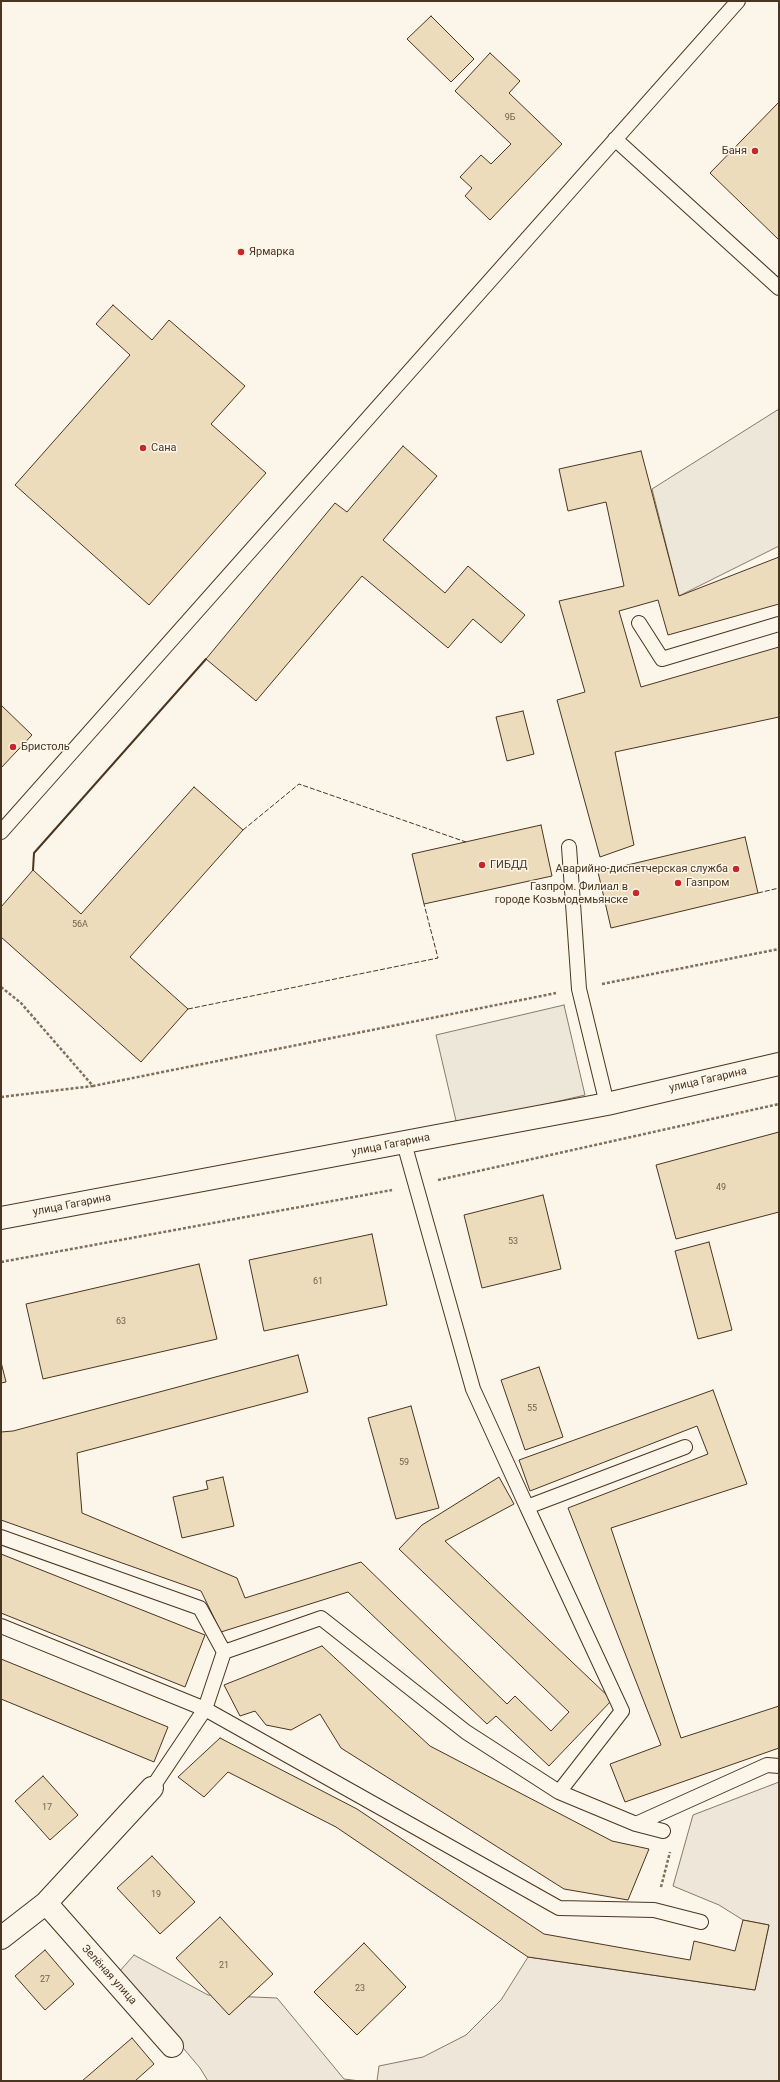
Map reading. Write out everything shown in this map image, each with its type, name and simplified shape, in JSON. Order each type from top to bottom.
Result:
[{"type":"street","name":"улица Гагарина","points":[[1,1218],[607,1104],[779,1064]]},
{"type":"street","points":[[1,1938],[46,1904],[152,1788]]},
{"type":"street","name":"Зелёная улица","points":[[46,1904],[172,2046]]},
{"type":"lane","points":[[1,832],[738,1]]},
{"type":"lane","points":[[615,139],[779,288]]},
{"type":"lane","points":[[639,623],[662,659],[779,624]]},
{"type":"lane","points":[[569,847],[578,989],[607,1104]]},
{"type":"lane","points":[[404,1143],[473,1389],[622,1711],[559,1792]]},
{"type":"lane","points":[[527,1508],[686,1447]]},
{"type":"lane","points":[[1,1537],[200,1608],[224,1652],[205,1709],[152,1788]]},
{"type":"lane","points":[[224,1652],[321,1618],[466,1732],[559,1792],[636,1824],[663,1831]]},
{"type":"lane","points":[[1,1626],[205,1709],[559,1908],[654,1910],[701,1922]]},
{"type":"lane","points":[[636,1824],[767,1766],[779,1766]]},
{"type":"path","points":[[1,1098],[93,1086],[779,949]]},
{"type":"path","points":[[1,987],[21,1003],[93,1086]]},
{"type":"path","points":[[654,1910],[671,1854],[663,1831]]},
{"type":"shaded area","points":[[779,409],[779,546],[679,596],[652,489]]},
{"type":"shaded area","points":[[564,1005],[585,1095],[457,1125],[436,1035]]},
{"type":"shaded area","points":[[779,1782],[779,2081],[377,2081],[379,2066],[423,2057],[466,2035],[501,2000],[528,1957],[755,1990],[769,1925],[743,1920],[719,1905],[673,1886],[693,1815]]},
{"type":"shaded area","points":[[134,1955],[208,1995],[277,1998],[344,2079],[360,2081],[208,2081],[200,2068],[119,1972]]},
{"type":"building","points":[[431,16],[474,59],[451,82],[407,39]]},
{"type":"building","points":[[490,53],[520,81],[509,93],[562,144],[490,220],[465,196],[472,188],[460,177],[481,155],[491,164],[511,144],[455,91]]},
{"type":"building","name":"Баня","points":[[779,102],[779,240],[710,173]]},
{"type":"building","name":"Сана","points":[[113,305],[152,340],[169,320],[245,386],[211,424],[266,473],[149,605],[15,485],[130,355],[96,324]]},
{"type":"building","points":[[403,446],[437,476],[383,540],[445,593],[468,566],[525,615],[501,643],[473,619],[448,648],[362,576],[256,701],[206,659],[335,503],[347,512]]},
{"type":"building","points":[[641,451],[679,596],[779,557],[779,604],[668,635],[658,600],[619,611],[641,687],[779,647],[779,717],[615,752],[634,845],[600,857],[557,700],[585,692],[559,601],[624,586],[606,502],[568,511],[559,469]]},
{"type":"building","points":[[1,705],[32,735],[1,768]]},
{"type":"building","points":[[523,711],[534,754],[507,761],[496,717]]},
{"type":"building","points":[[194,787],[243,830],[130,957],[188,1009],[141,1062],[1,937],[1,907],[33,870],[81,914]]},
{"type":"building","name":"ГИБДД","points":[[541,825],[552,876],[424,904],[412,854]]},
{"type":"building","name":"Газпром","points":[[745,837],[758,893],[611,928],[598,872]]},
{"type":"building","points":[[779,1132],[779,1212],[676,1239],[656,1165]]},
{"type":"building","points":[[543,1195],[561,1269],[482,1288],[464,1215]]},
{"type":"building","points":[[372,1234],[387,1305],[264,1331],[249,1260]]},
{"type":"building","points":[[709,1242],[732,1330],[698,1339],[675,1251]]},
{"type":"building","points":[[199,1264],[217,1339],[43,1379],[26,1304]]},
{"type":"building","points":[[298,1355],[308,1392],[77,1453],[82,1513],[237,1578],[245,1598],[361,1562],[507,1704],[515,1696],[551,1731],[569,1712],[399,1549],[422,1525],[499,1477],[514,1504],[445,1541],[612,1700],[549,1766],[496,1716],[487,1724],[348,1592],[221,1632],[201,1591],[1,1520],[1,1432],[13,1431]]},
{"type":"building","points":[[1,1362],[6,1382],[1,1383]]},
{"type":"building","points":[[539,1367],[563,1437],[525,1450],[501,1380]]},
{"type":"building","points":[[713,1390],[747,1484],[611,1528],[681,1738],[779,1706],[779,1748],[625,1802],[610,1764],[661,1745],[568,1508],[708,1454],[697,1426],[530,1491],[519,1460]]},
{"type":"building","points":[[411,1406],[439,1508],[396,1519],[368,1418]]},
{"type":"building","points":[[223,1477],[234,1526],[182,1538],[173,1497],[208,1489],[206,1481]]},
{"type":"building","points":[[1,1554],[205,1635],[185,1687],[1,1613]]},
{"type":"building","points":[[322,1646],[430,1746],[612,1841],[649,1849],[628,1900],[564,1889],[341,1748],[320,1714],[291,1730],[266,1725],[255,1711],[240,1716],[224,1685]]},
{"type":"building","points":[[1,1659],[168,1727],[154,1762],[1,1699]]},
{"type":"building","points":[[220,1738],[357,1809],[544,1934],[690,1960],[694,1941],[735,1951],[743,1920],[769,1925],[755,1990],[528,1957],[336,1827],[228,1772],[204,1797],[178,1777]]},
{"type":"building","points":[[43,1776],[78,1815],[50,1840],[15,1801]]},
{"type":"building","points":[[152,1856],[195,1902],[160,1934],[117,1888]]},
{"type":"building","points":[[220,1917],[273,1974],[229,2015],[176,1958]]},
{"type":"building","points":[[364,1943],[406,1987],[357,2035],[314,1992]]},
{"type":"building","points":[[45,1950],[74,1984],[45,2010],[15,1976]]},
{"type":"building","points":[[132,2038],[154,2064],[135,2081],[82,2081]]},
{"type":"fence","points":[[243,830],[299,784],[466,842]]},
{"type":"fence","points":[[758,893],[779,888]]},
{"type":"fence","points":[[188,1009],[438,958],[424,904]]},
{"type":"wall","points":[[33,870],[34,853],[206,659]]},
{"type":"place","name":"Баня","points":[[755,151]]},
{"type":"place","name":"Ярмарка","points":[[241,252]]},
{"type":"place","name":"Сана","points":[[143,448]]},
{"type":"place","name":"Бристоль","points":[[13,747]]},
{"type":"place","name":"ГИБДД","points":[[482,865]]},
{"type":"place","name":"Аварийно-диспетчерская служба","points":[[736,869]]},
{"type":"place","name":"Газпром","points":[[678,883]]},
{"type":"place","name":"Газпром. Филиал в городе Козьмодемьянске","points":[[636,893]]}]
